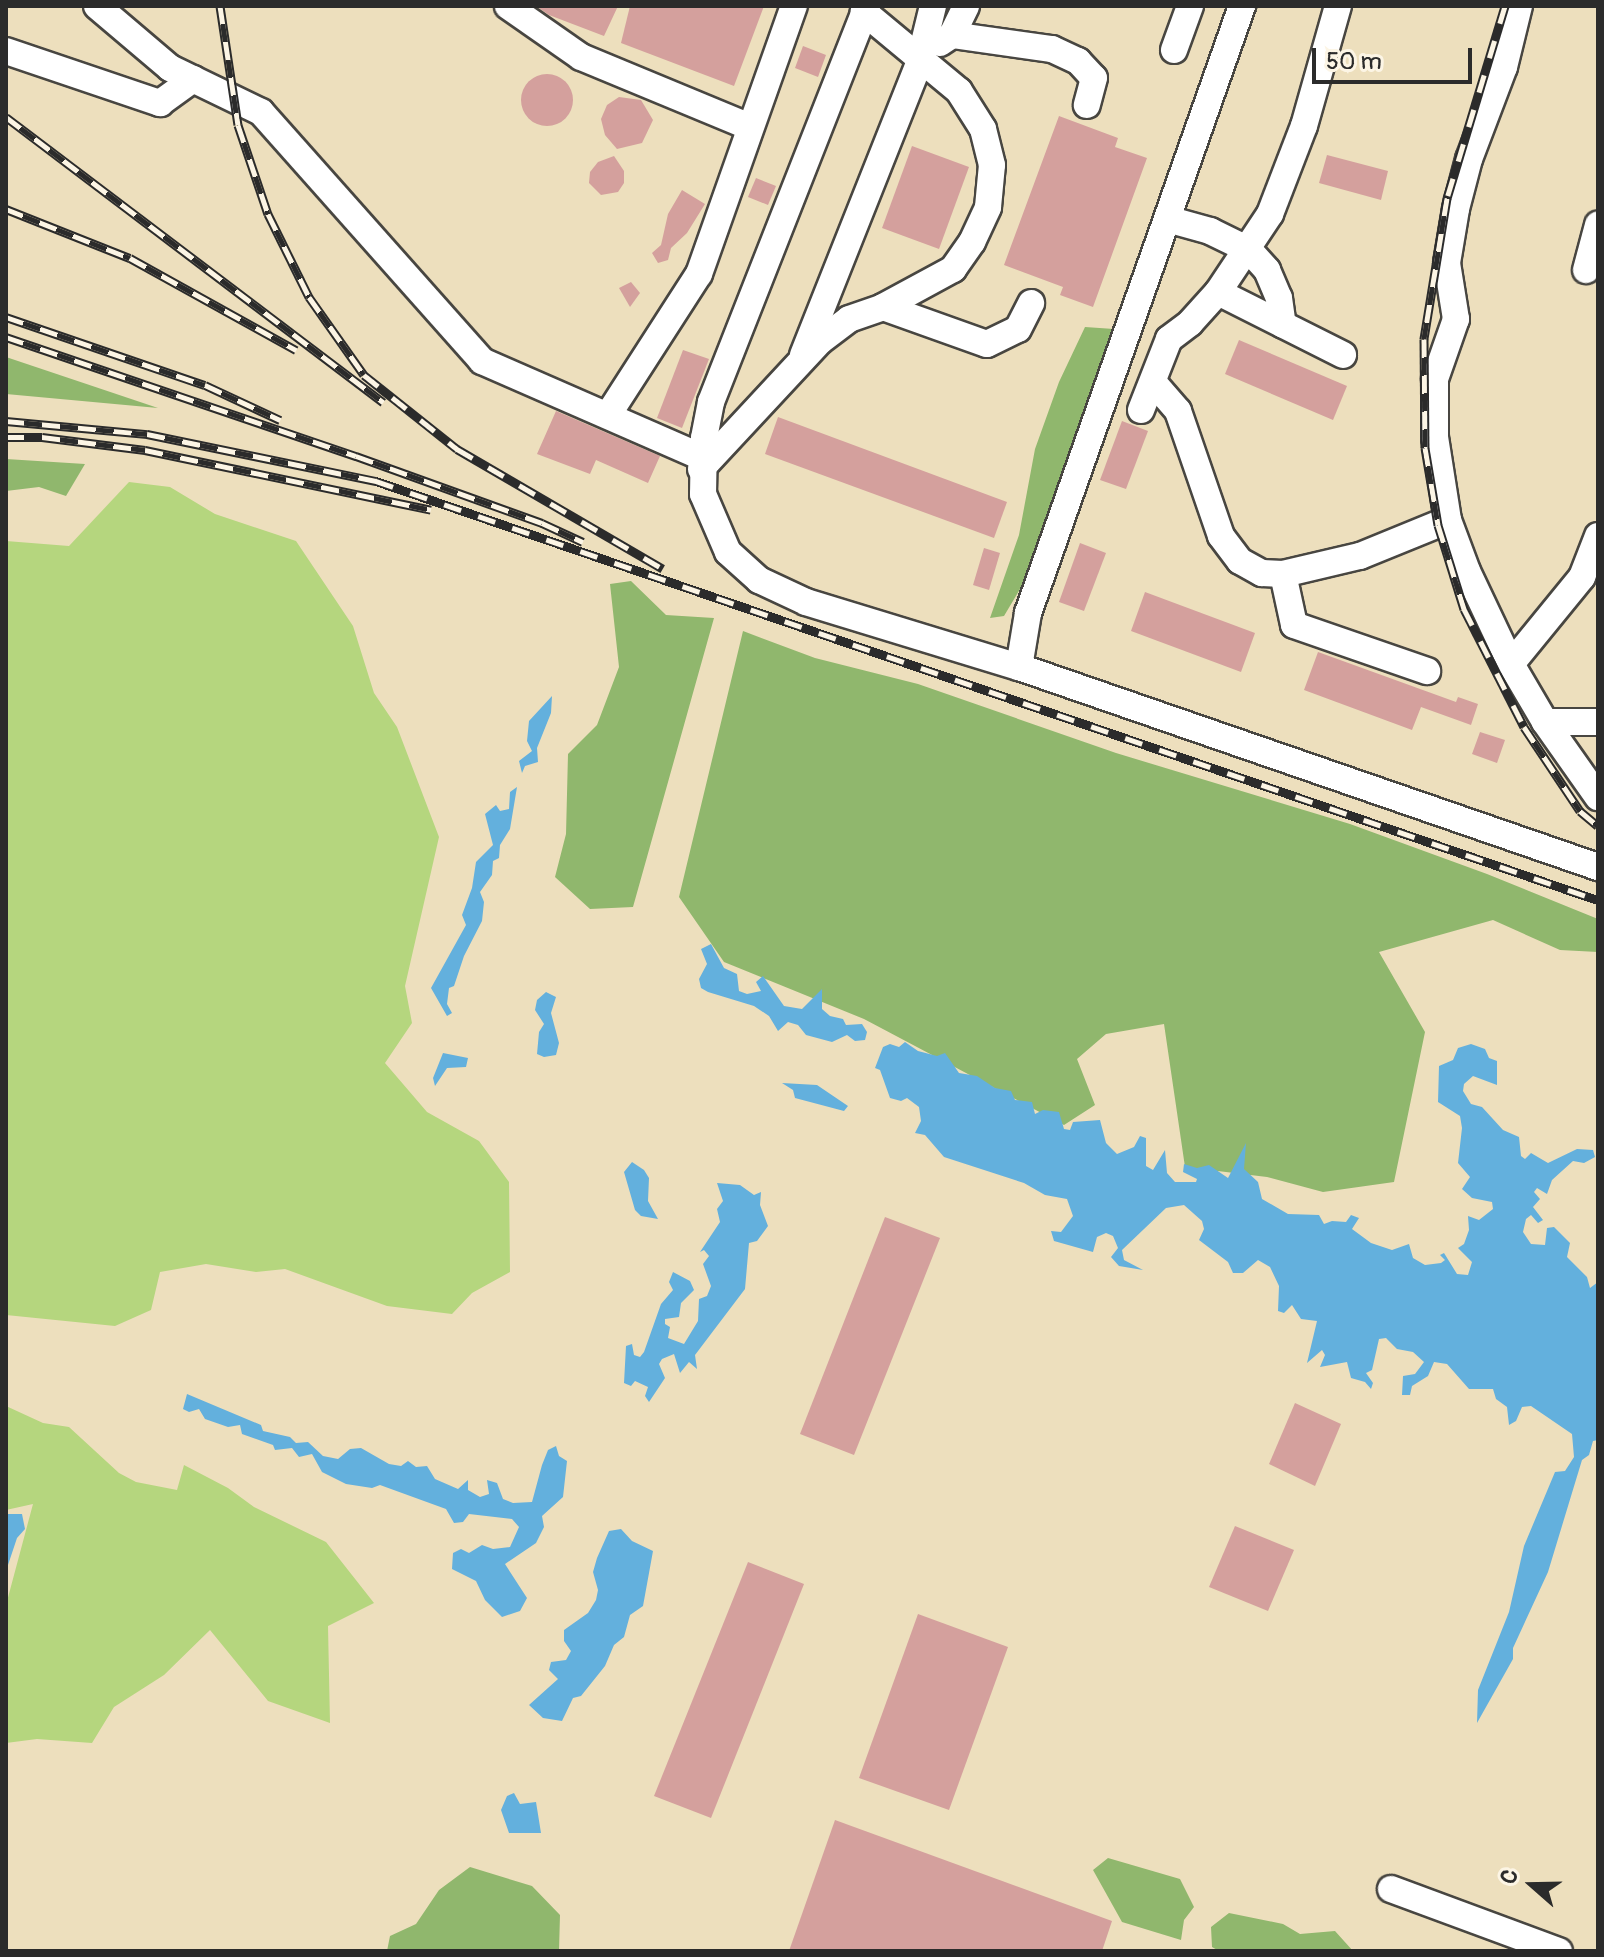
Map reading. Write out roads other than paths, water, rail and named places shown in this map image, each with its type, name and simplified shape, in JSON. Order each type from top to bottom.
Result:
[{"type":"street","points":[[97,6],[170,68],[261,112],[482,361],[608,415],[702,463]]},
{"type":"street","points":[[508,6],[581,57],[750,127]]},
{"type":"street","points":[[608,415],[699,274],[794,6]]},
{"type":"street","points":[[801,362],[921,56],[933,6]]},
{"type":"street","points":[[921,56],[952,35],[966,6]]},
{"type":"street","points":[[1174,50],[1190,6]]},
{"type":"street","points":[[1019,667],[1028,613],[1242,6]]},
{"type":"street","points":[[1141,410],[1169,339],[1190,323],[1218,292],[1249,250],[1270,214],[1304,126],[1338,6]]},
{"type":"street","points":[[1519,6],[1504,67],[1469,159],[1447,263],[1456,319],[1435,379],[1435,437],[1448,520],[1467,571],[1511,664],[1545,722],[1598,797]]},
{"type":"street","points":[[702,463],[801,362],[849,319],[883,307],[953,269],[972,242],[988,207],[992,165],[983,129],[959,91],[866,9],[711,402],[702,463],[703,494],[728,552],[759,580],[806,602],[1019,667],[1598,867]]},
{"type":"street","points":[[952,35],[1052,49],[1078,61],[1094,78],[1087,105]]},
{"type":"street","points":[[6,51],[160,103],[193,79]]},
{"type":"street","points":[[1167,219],[1210,231],[1249,250],[1267,270],[1279,298],[1283,325]]},
{"type":"street","points":[[1586,270],[1598,225]]},
{"type":"street","points":[[1218,292],[1343,355]]},
{"type":"street","points":[[883,307],[987,344],[1018,329],[1031,303]]},
{"type":"street","points":[[1153,382],[1178,411],[1221,536],[1240,561],[1262,573],[1283,574],[1360,556],[1448,520]]},
{"type":"street","points":[[1511,664],[1582,577],[1598,536]]},
{"type":"street","points":[[1283,574],[1294,625],[1427,671]]},
{"type":"street","points":[[1545,722],[1598,722]]},
{"type":"street","points":[[1391,1889],[1559,1951]]},
{"type":"water","points":[[552,696],[551,713],[537,748],[538,762],[525,766],[522,773],[519,761],[532,751],[527,741],[529,721]]},
{"type":"water","points":[[517,787],[510,829],[500,845],[499,858],[493,861],[492,875],[480,892],[484,902],[482,921],[464,956],[454,986],[449,988],[447,1004],[452,1013],[447,1016],[431,988],[466,925],[462,915],[472,888],[476,862],[493,845],[485,814],[496,805],[500,811],[509,809],[510,792]]},
{"type":"water","points":[[711,944],[724,968],[737,974],[739,991],[747,994],[761,991],[756,982],[763,976],[784,1006],[802,1009],[822,989],[822,1009],[830,1016],[843,1019],[846,1025],[862,1024],[867,1032],[865,1040],[855,1041],[847,1035],[832,1042],[806,1035],[798,1025],[788,1022],[778,1031],[769,1016],[754,1006],[701,988],[699,979],[707,964],[701,949]]},
{"type":"water","points":[[546,992],[556,997],[551,1013],[559,1043],[556,1055],[544,1057],[537,1054],[539,1032],[544,1024],[535,1010],[537,1000]]},
{"type":"water","points":[[905,1042],[918,1051],[937,1056],[945,1053],[959,1073],[977,1076],[995,1088],[1011,1091],[1015,1100],[1032,1102],[1035,1114],[1043,1110],[1059,1112],[1064,1129],[1070,1130],[1073,1122],[1100,1120],[1106,1143],[1117,1154],[1134,1147],[1140,1136],[1146,1138],[1146,1166],[1153,1170],[1165,1150],[1167,1173],[1175,1182],[1196,1182],[1197,1179],[1183,1172],[1184,1164],[1197,1168],[1209,1165],[1228,1178],[1246,1143],[1244,1169],[1258,1182],[1262,1199],[1288,1214],[1319,1215],[1324,1224],[1346,1222],[1351,1215],[1359,1218],[1352,1229],[1371,1243],[1392,1250],[1409,1244],[1413,1258],[1425,1265],[1441,1263],[1445,1260],[1440,1255],[1444,1253],[1457,1274],[1468,1275],[1472,1262],[1458,1248],[1464,1244],[1469,1230],[1468,1216],[1479,1220],[1493,1209],[1492,1202],[1472,1198],[1462,1189],[1470,1177],[1458,1163],[1462,1128],[1460,1116],[1438,1102],[1439,1066],[1453,1060],[1458,1048],[1471,1044],[1485,1049],[1489,1058],[1497,1061],[1497,1085],[1473,1076],[1464,1084],[1463,1091],[1471,1104],[1482,1107],[1503,1130],[1519,1137],[1521,1156],[1525,1159],[1531,1153],[1548,1163],[1577,1149],[1593,1150],[1595,1157],[1584,1163],[1573,1161],[1552,1180],[1547,1194],[1537,1188],[1534,1192],[1540,1199],[1533,1207],[1543,1220],[1538,1223],[1531,1215],[1526,1219],[1523,1232],[1531,1244],[1545,1245],[1547,1228],[1554,1227],[1570,1243],[1567,1257],[1587,1277],[1590,1288],[1598,1282],[1598,1440],[1593,1441],[1589,1455],[1582,1460],[1548,1572],[1513,1648],[1513,1659],[1477,1723],[1478,1690],[1509,1612],[1524,1546],[1555,1472],[1565,1471],[1574,1457],[1572,1434],[1531,1406],[1522,1407],[1516,1421],[1509,1425],[1507,1407],[1496,1399],[1493,1389],[1469,1389],[1447,1364],[1434,1362],[1428,1376],[1412,1386],[1410,1395],[1402,1395],[1403,1376],[1415,1374],[1424,1362],[1413,1352],[1397,1349],[1386,1338],[1379,1339],[1372,1370],[1366,1373],[1373,1383],[1371,1389],[1365,1382],[1351,1378],[1347,1362],[1320,1367],[1325,1355],[1322,1350],[1307,1363],[1317,1321],[1301,1319],[1292,1305],[1284,1313],[1278,1311],[1279,1286],[1270,1267],[1258,1260],[1243,1273],[1233,1273],[1228,1262],[1199,1240],[1204,1229],[1202,1221],[1184,1205],[1166,1208],[1122,1250],[1124,1260],[1143,1270],[1119,1266],[1111,1257],[1118,1248],[1113,1236],[1106,1233],[1097,1237],[1093,1252],[1054,1241],[1051,1231],[1061,1232],[1073,1216],[1067,1199],[1045,1195],[1024,1183],[944,1157],[925,1135],[915,1133],[921,1121],[919,1107],[907,1098],[901,1101],[890,1098],[880,1070],[875,1068],[883,1047],[890,1044],[899,1047]]},
{"type":"water","points":[[443,1053],[468,1058],[466,1067],[447,1068],[435,1086],[433,1078]]},
{"type":"water","points":[[782,1083],[817,1085],[848,1106],[844,1111],[795,1098],[793,1090]]},
{"type":"water","points":[[632,1162],[649,1178],[648,1201],[658,1219],[641,1216],[635,1210],[624,1172]]},
{"type":"water","points":[[717,1183],[740,1185],[754,1195],[761,1192],[760,1205],[768,1226],[757,1241],[749,1243],[745,1289],[695,1355],[697,1369],[689,1362],[680,1373],[674,1354],[662,1359],[659,1364],[665,1378],[649,1402],[645,1396],[648,1387],[635,1381],[631,1386],[624,1383],[626,1346],[632,1344],[634,1355],[640,1357],[644,1352],[661,1304],[673,1290],[669,1282],[673,1272],[690,1281],[694,1290],[681,1303],[679,1317],[665,1319],[665,1324],[670,1327],[668,1338],[684,1344],[698,1321],[699,1299],[707,1296],[711,1286],[703,1264],[709,1256],[704,1250],[700,1252],[720,1222],[717,1209],[723,1201]]},
{"type":"water","points":[[187,1394],[261,1425],[263,1431],[290,1437],[296,1443],[308,1442],[323,1456],[338,1459],[350,1449],[361,1448],[389,1464],[401,1466],[408,1461],[416,1467],[427,1466],[435,1479],[458,1489],[468,1480],[468,1490],[480,1497],[489,1494],[487,1480],[497,1483],[503,1499],[513,1503],[532,1502],[548,1450],[556,1446],[559,1456],[567,1461],[563,1497],[542,1516],[544,1527],[536,1543],[505,1564],[527,1598],[520,1611],[502,1617],[485,1600],[476,1581],[452,1569],[453,1553],[461,1549],[469,1553],[482,1545],[493,1549],[510,1547],[519,1527],[512,1519],[469,1514],[463,1522],[454,1523],[446,1509],[380,1485],[372,1488],[346,1484],[322,1472],[312,1454],[299,1457],[292,1448],[275,1450],[273,1445],[242,1434],[240,1425],[228,1427],[205,1419],[199,1409],[189,1412],[183,1409]]},
{"type":"water","points":[[6,1514],[22,1514],[25,1529],[17,1538],[6,1571]]},
{"type":"water","points":[[621,1529],[632,1541],[653,1551],[643,1606],[630,1615],[624,1637],[614,1645],[605,1666],[581,1696],[573,1698],[562,1721],[543,1718],[529,1705],[558,1679],[549,1670],[551,1662],[566,1660],[571,1651],[564,1641],[564,1630],[588,1613],[596,1600],[598,1590],[593,1572],[597,1558],[609,1531]]},
{"type":"water","points":[[514,1793],[520,1804],[536,1802],[541,1833],[509,1833],[501,1810],[507,1796]]},
{"type":"railway","points":[[220,6],[238,125],[268,214],[309,297],[364,375],[457,449],[663,569]]},
{"type":"railway","points":[[1505,6],[1447,198],[1424,339],[1425,448],[1438,525],[1464,609],[1524,727],[1580,811],[1598,826]]},
{"type":"railway","points":[[6,117],[383,402]]},
{"type":"railway","points":[[6,209],[130,258],[296,350]]},
{"type":"railway","points":[[6,317],[205,385],[280,420]]},
{"type":"railway","points":[[6,337],[356,456],[542,523],[583,542]]},
{"type":"railway","points":[[6,421],[147,434],[376,481],[1598,900]]},
{"type":"railway","points":[[6,437],[42,437],[145,450],[431,510]]}]
